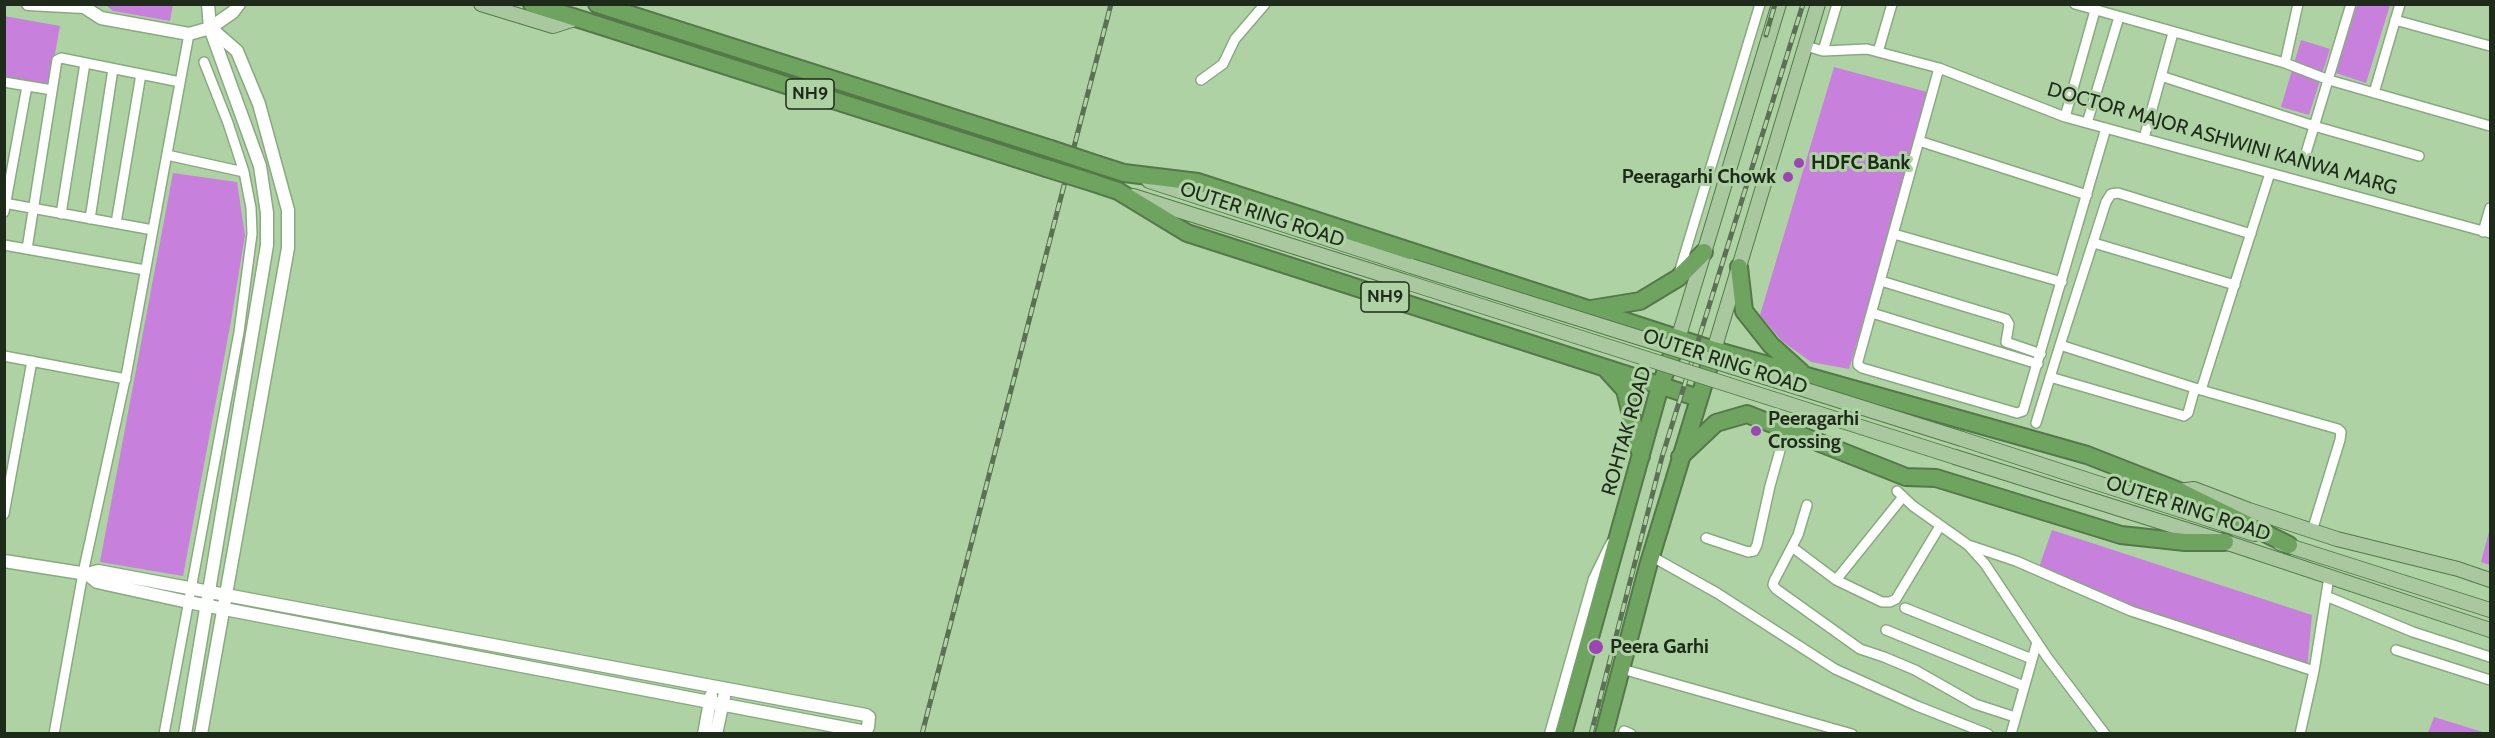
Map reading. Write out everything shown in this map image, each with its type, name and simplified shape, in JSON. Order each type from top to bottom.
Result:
[{"type":"highway","name":"NH9","points":[[532,4],[574,19]]},
{"type":"highway","name":"OUTER RING ROAD","points":[[597,4],[1124,173],[1198,182],[1678,339],[2065,448],[2179,491],[2289,545]]},
{"type":"highway","name":"OUTER RING ROAD","points":[[574,19],[1118,191],[1186,233],[1699,398]]},
{"type":"highway","points":[[1587,309],[1640,301],[1678,278],[1704,252]]},
{"type":"highway","points":[[1739,267],[1744,311],[1771,345],[1806,375]]},
{"type":"highway","points":[[1549,350],[1564,302]]},
{"type":"highway","name":"ROHTAK ROAD","points":[[1563,734],[1660,386],[1678,339]]},
{"type":"highway","points":[[1604,734],[1651,556],[1714,350]]},
{"type":"highway","points":[[1605,368],[1624,390],[1641,457]]},
{"type":"highway","points":[[1680,457],[1716,423],[1747,414],[1902,476],[1936,478],[2121,535],[2185,542],[2225,542]]},
{"type":"main road","name":"OUTER RING ROAD","points":[[481,4],[553,26],[574,19]]},
{"type":"main road","name":"ROHTAK ROAD","points":[[1678,339],[1779,4]]},
{"type":"main road","points":[[1714,350],[1818,4]]},
{"type":"main road","name":"OUTER RING ROAD","points":[[1124,173],[1962,439],[2490,610]]},
{"type":"main road","name":"OUTER RING ROAD","points":[[1118,191],[2225,542],[2490,630]]},
{"type":"main road","points":[[2179,491],[2194,489],[2312,531],[2458,569],[2490,580]]},
{"type":"main road","points":[[2331,560],[2339,539]]},
{"type":"street","points":[[28,4],[84,6],[101,18],[189,34],[210,28],[233,12],[238,4]]},
{"type":"street","points":[[185,734],[267,245],[267,213],[260,166],[210,28],[208,4]]},
{"type":"street","points":[[1201,80],[1223,64],[1235,39],[1264,4]]},
{"type":"street","points":[[1678,278],[1760,4]]},
{"type":"street","points":[[1823,51],[1837,4]]},
{"type":"street","points":[[1878,52],[1892,4]]},
{"type":"street","points":[[2075,4],[2096,7],[2119,17],[2284,63],[2329,80],[2490,126]]},
{"type":"street","points":[[2284,63],[2298,4]]},
{"type":"street","points":[[2303,163],[2351,4]]},
{"type":"street","points":[[2374,93],[2400,4]]},
{"type":"street","points":[[2065,117],[2096,7]]},
{"type":"street","points":[[2087,123],[2119,17]]},
{"type":"street","points":[[2396,20],[2490,45]]},
{"type":"street","points":[[201,734],[288,248],[288,210],[276,160],[250,80],[237,51],[210,28]]},
{"type":"street","points":[[2144,138],[2173,33]]},
{"type":"street","points":[[54,734],[126,379],[189,34]]},
{"type":"street","name":"DOCTOR MAJOR ASHWINI KANWA MARG","points":[[1806,46],[1823,51],[1867,50],[1939,68],[2065,117],[2487,232]]},
{"type":"street","points":[[27,249],[57,60],[61,58],[180,82]]},
{"type":"street","points":[[164,734],[240,332],[252,234],[251,208],[244,172],[204,62]]},
{"type":"street","points":[[61,213],[85,63]]},
{"type":"street","points":[[1742,67],[1759,71]]},
{"type":"street","points":[[1939,68],[1858,363],[1862,368],[2017,413],[2026,408],[2106,128]]},
{"type":"street","points":[[90,219],[113,69]]},
{"type":"street","points":[[116,224],[141,74]]},
{"type":"street","points":[[2161,76],[2314,126],[2419,156]]},
{"type":"street","points":[[4,82],[52,90]]},
{"type":"street","points":[[27,86],[5,206],[61,213],[153,230]]},
{"type":"street","points":[[1919,141],[2087,195]]},
{"type":"street","points":[[167,155],[244,172]]},
{"type":"street","points":[[2050,377],[2184,416],[2188,413],[2235,285],[2270,173]]},
{"type":"street","points":[[2036,423],[2106,202],[2111,194],[2118,193],[2251,234]]},
{"type":"street","points":[[2487,232],[2490,208]]},
{"type":"street","points":[[1894,234],[2062,282]]},
{"type":"street","points":[[2094,243],[2235,285]]},
{"type":"street","points":[[4,245],[146,270]]},
{"type":"street","points":[[1881,281],[2006,319],[2009,324],[2006,339],[2008,344],[2041,354]]},
{"type":"street","points":[[1872,313],[2038,364]]},
{"type":"street","points":[[2060,345],[2198,389],[2338,429],[2341,432],[2312,531]]},
{"type":"street","points":[[5,357],[126,379]]},
{"type":"street","points":[[4,514],[32,361]]},
{"type":"street","points":[[1706,538],[1748,552],[1754,551],[1786,429]]},
{"type":"street","points":[[1836,580],[1900,494],[1968,546],[1984,564],[2037,642],[2105,734]]},
{"type":"street","points":[[1807,505],[1792,547],[1774,581],[1773,585],[1776,589],[1860,649],[1915,670],[1975,704],[2015,717]]},
{"type":"street","points":[[1792,547],[1836,580],[1882,602],[1890,602],[1896,599],[1940,526]]},
{"type":"street","points":[[1551,734],[1594,579],[1602,560],[1618,534]]},
{"type":"street","points":[[1968,546],[2016,561],[2131,611],[2314,671]]},
{"type":"street","points":[[1651,556],[1717,593],[1835,669],[1917,706],[1988,734]]},
{"type":"street","points":[[4,561],[85,573],[98,571],[866,715],[869,717],[868,727],[866,731],[861,731],[188,602],[98,582],[85,573]]},
{"type":"street","points":[[2300,734],[2314,671],[2329,577]]},
{"type":"street","points":[[2326,596],[2413,632],[2490,657]]},
{"type":"street","points":[[1905,608],[2032,659]]},
{"type":"street","points":[[1886,630],[2024,686]]},
{"type":"street","points":[[2011,734],[2037,642]]},
{"type":"street","points":[[2396,650],[2490,680]]},
{"type":"street","points":[[1622,669],[1852,734]]},
{"type":"street","points":[[704,734],[719,689]]},
{"type":"street","points":[[716,703],[716,734]]},
{"type":"shaded area","points":[[106,5],[173,5],[170,21],[113,11]]},
{"type":"shaded area","points":[[2357,5],[2390,5],[2366,83],[2336,73]]},
{"type":"shaded area","points":[[4,16],[60,26],[49,87],[5,80]]},
{"type":"shaded area","points":[[2301,40],[2330,49],[2309,115],[2281,107]]},
{"type":"shaded area","points":[[1834,67],[1931,93],[1849,369],[1811,362],[1782,341],[1760,315]]},
{"type":"shaded area","points":[[173,173],[237,182],[245,235],[183,576],[100,562]]},
{"type":"shaded area","points":[[2490,528],[2490,565],[2481,562]]},
{"type":"shaded area","points":[[2052,530],[2312,615],[2307,670],[2037,573]]},
{"type":"shaded area","points":[[2434,717],[2486,733],[2428,733]]},
{"type":"railway","points":[[922,734],[1111,4]]},
{"type":"railway","points":[[1766,35],[1775,4]]},
{"type":"railway","points":[[1591,734],[1662,457],[1803,4]]},
{"type":"place","name":"HDFC Bank","points":[[1799,163]]},
{"type":"place","name":"Peeragarhi Chowk","points":[[1788,177]]},
{"type":"place","name":"Peeragarhi Crossing","points":[[1756,431]]},
{"type":"place","name":"Peera Garhi","points":[[1596,647]]}]
